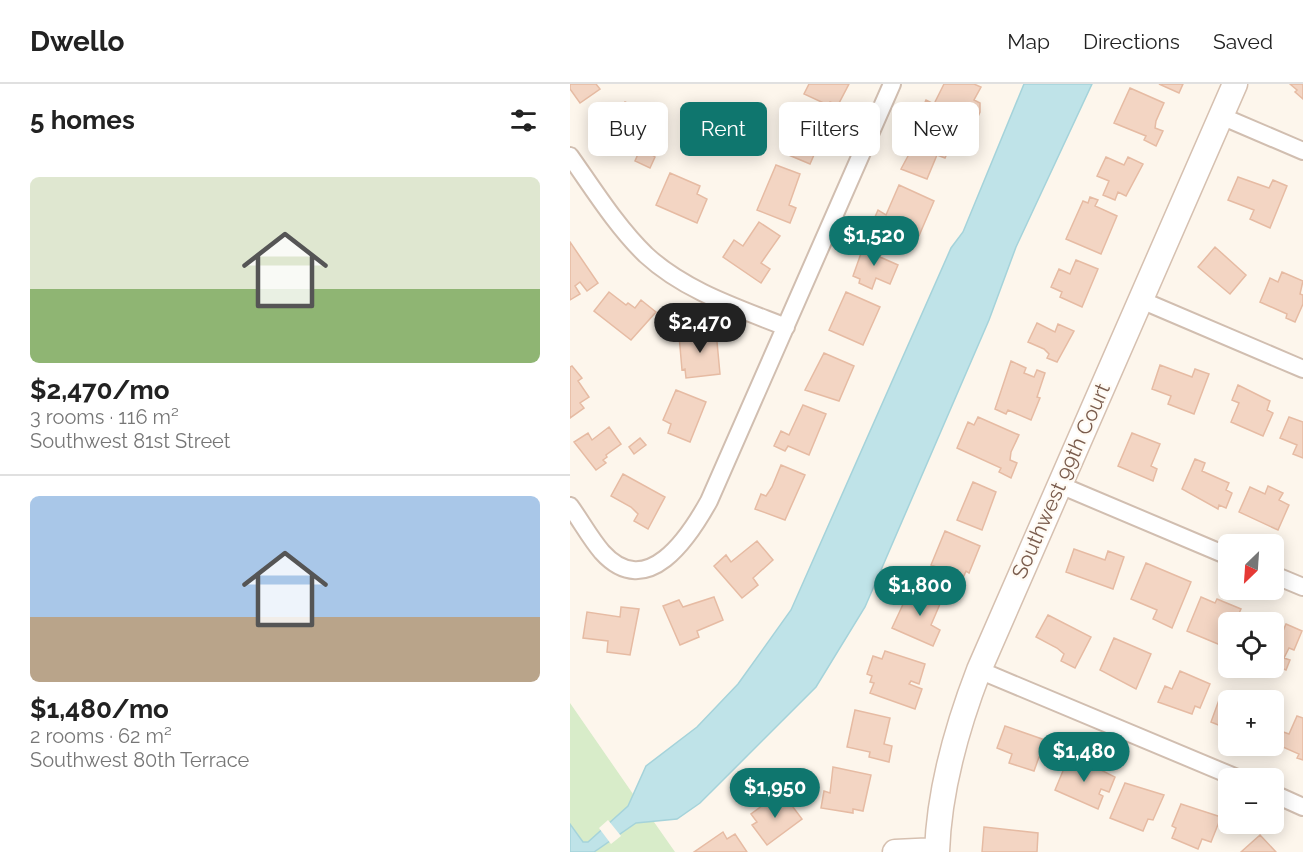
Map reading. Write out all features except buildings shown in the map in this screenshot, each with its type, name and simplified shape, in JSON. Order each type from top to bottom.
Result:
[{"type":"street","points":[[570,506],[609,558],[628,568],[639,570],[659,564],[679,546],[710,501],[892,84]]},
{"type":"street","name":"Southwest 99th Court","points":[[895,852],[937,851],[956,741],[979,670],[1235,84]]},
{"type":"street","points":[[1221,116],[1303,151]]},
{"type":"street","points":[[570,156],[630,238],[664,270],[698,291],[786,327]]},
{"type":"street","points":[[1141,300],[1303,369]]},
{"type":"street","points":[[1060,486],[1218,552]]},
{"type":"street","points":[[1284,579],[1303,587]]},
{"type":"street","points":[[979,670],[1218,770]]},
{"type":"street","points":[[1284,798],[1303,807]]},
{"type":"green space","points":[[570,703],[633,794],[628,806],[588,842],[583,842],[570,824]]},
{"type":"green space","points":[[654,822],[675,852],[594,852],[636,823]]},
{"type":"water","points":[[1024,84],[1092,84],[1016,247],[989,320],[865,607],[816,687],[700,803],[677,819],[636,823],[594,852],[570,852],[570,824],[583,842],[588,842],[628,806],[646,766],[697,727],[738,684],[791,610],[951,248],[963,232]]},
{"type":"pier","points":[[608,820],[621,836],[611,844],[599,828]]}]
